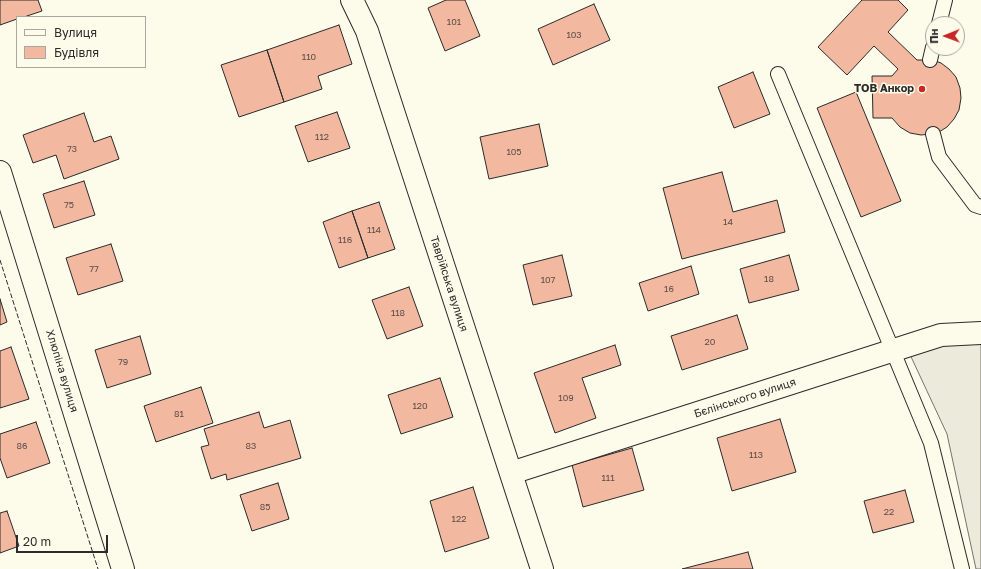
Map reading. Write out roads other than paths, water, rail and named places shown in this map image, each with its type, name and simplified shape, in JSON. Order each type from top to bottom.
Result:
[{"type":"street","name":"Таврійська вулиця","points":[[352,0],[367,31],[542,569]]},
{"type":"street","name":"Хлюпіна вулиця","points":[[0,172],[123,569]]},
{"type":"street","name":"Бєлінського вулиця","points":[[511,473],[941,335],[981,334]]},
{"type":"lane","points":[[941,16],[945,0]]},
{"type":"lane","points":[[778,74],[931,443],[962,569]]},
{"type":"lane","points":[[933,134],[939,157],[975,205],[981,207]]},
{"type":"place","name":"ТОВ Анкор","points":[[922,89]]}]
